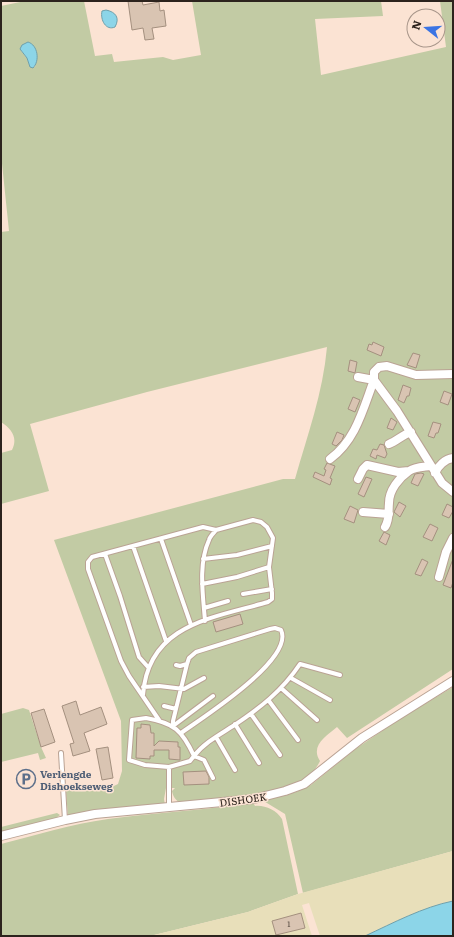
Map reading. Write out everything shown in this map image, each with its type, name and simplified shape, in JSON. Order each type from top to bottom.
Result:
[{"type":"street","points":[[330,459],[340,452],[348,442],[356,427],[374,380],[374,372],[379,367],[387,366],[416,375],[453,374]]},
{"type":"street","points":[[358,378],[374,380],[397,411],[430,466],[442,483],[453,492]]},
{"type":"street","points":[[389,444],[410,432]]},
{"type":"street","points":[[435,473],[438,468],[448,459],[453,458]]},
{"type":"street","points":[[358,479],[363,469],[367,465],[398,472],[430,466]]},
{"type":"street","points":[[386,527],[389,521],[390,493],[409,471]]},
{"type":"street","points":[[363,512],[389,514]]},
{"type":"street","points":[[439,577],[446,552],[453,538]]},
{"type":"street","name":"DISHOEK","points":[[1,836],[95,814],[264,797],[285,791],[304,784],[362,738],[453,681]]},
{"type":"lane","points":[[143,695],[143,687],[148,667],[158,651],[170,637],[191,625],[268,602],[272,599],[269,567],[273,538],[271,532],[261,522],[254,520],[216,530],[202,527],[92,557],[88,562],[88,569],[121,661],[129,676],[159,720]]},
{"type":"lane","points":[[205,620],[202,584],[203,559],[209,539],[216,530]]},
{"type":"lane","points":[[161,539],[191,625]]},
{"type":"lane","points":[[133,546],[166,641]]},
{"type":"lane","points":[[203,559],[237,555],[272,546]]},
{"type":"lane","points":[[105,554],[139,657],[148,667]]},
{"type":"lane","points":[[202,584],[237,577],[269,567]]},
{"type":"lane","points":[[243,594],[272,589]]},
{"type":"lane","points":[[204,608],[228,601]]},
{"type":"lane","points":[[173,726],[189,658],[204,648],[270,629],[276,628],[281,630],[283,634],[282,642],[278,651],[265,668],[235,695],[181,733]]},
{"type":"lane","points":[[176,665],[180,666],[187,664]]},
{"type":"lane","points":[[213,778],[204,760],[194,756],[181,733],[173,726],[159,720],[146,718],[132,720],[129,760],[145,765],[169,767],[190,761],[194,756],[199,750],[269,700],[291,678],[300,664],[340,675]]},
{"type":"lane","points":[[143,687],[159,686],[181,690],[204,678]]},
{"type":"lane","points":[[291,678],[330,700]]},
{"type":"lane","points":[[280,688],[317,720]]},
{"type":"lane","points":[[173,726],[213,696]]},
{"type":"lane","points":[[269,700],[298,740]]},
{"type":"lane","points":[[164,706],[176,709]]},
{"type":"lane","points":[[251,714],[280,755]]},
{"type":"lane","points":[[235,724],[259,763]]},
{"type":"lane","points":[[216,737],[235,770]]},
{"type":"lane","points":[[61,753],[65,820]]},
{"type":"lane","points":[[169,767],[169,807]]},
{"type":"green space","points":[[25,1],[84,1],[95,56],[112,54],[114,62],[163,57],[173,60],[201,55],[192,1],[381,1],[383,16],[315,19],[321,75],[446,48],[446,8],[441,8],[440,1],[453,1],[453,669],[347,738],[337,727],[324,738],[318,746],[317,756],[320,761],[316,768],[311,774],[300,781],[286,787],[249,796],[180,803],[172,793],[175,788],[166,788],[164,799],[165,805],[68,817],[66,791],[80,785],[112,787],[118,784],[122,771],[121,721],[54,540],[283,479],[295,479],[318,398],[327,347],[147,392],[30,424],[49,491],[1,504],[1,453],[12,450],[14,446],[14,438],[11,431],[1,422],[1,232],[9,231],[1,154],[1,6]],"holes":[[[21,51],[37,56],[35,67],[28,61]]]},
{"type":"green space","points":[[453,687],[453,851],[303,893],[285,814],[262,800],[296,792],[311,785],[354,750],[398,720]]},
{"type":"green space","points":[[23,708],[29,710],[46,758],[40,760],[38,753],[1,762],[1,714]]},
{"type":"green space","points":[[253,802],[255,806],[263,806],[270,809],[282,819],[298,894],[248,912],[150,936],[1,936],[1,844],[94,821]]},
{"type":"green space","points":[[57,813],[60,815],[56,818],[1,832],[1,827]]},
{"type":"sand","points":[[453,851],[453,901],[401,919],[365,936],[320,936],[309,903],[302,905],[312,936],[150,936],[248,912],[298,894]]},
{"type":"water","points":[[106,10],[115,14],[117,21],[115,27],[112,28],[104,24],[102,11]]},
{"type":"water","points":[[28,42],[34,46],[37,54],[37,61],[33,68],[30,67],[27,58],[20,49],[22,45]]},
{"type":"water","points":[[453,901],[453,936],[365,936],[419,911]]},
{"type":"building","points":[[128,1],[142,1],[143,5],[159,2],[160,11],[164,10],[166,26],[152,28],[154,39],[145,40],[143,28],[132,30]]},
{"type":"building","points":[[373,342],[384,347],[381,356],[367,350],[369,344],[372,345]]},
{"type":"building","points":[[413,353],[420,355],[416,368],[407,365]]},
{"type":"building","points":[[350,360],[357,362],[355,373],[348,371]]},
{"type":"building","points":[[403,385],[411,388],[409,396],[407,396],[404,403],[398,400]]},
{"type":"building","points":[[444,391],[452,394],[448,405],[440,402]]},
{"type":"building","points":[[353,397],[360,400],[355,412],[348,409]]},
{"type":"building","points":[[391,418],[397,422],[393,430],[387,428]]},
{"type":"building","points":[[433,422],[441,424],[438,433],[436,433],[434,438],[428,436]]},
{"type":"building","points":[[337,432],[344,435],[342,440],[336,446],[332,444]]},
{"type":"building","points":[[380,444],[384,445],[387,454],[385,458],[377,455],[376,459],[370,456],[373,449],[377,450]]},
{"type":"building","points":[[327,463],[335,466],[330,478],[332,479],[330,485],[313,477],[315,472],[324,476],[326,470],[324,469]]},
{"type":"building","points":[[415,474],[424,474],[418,486],[411,483]]},
{"type":"building","points":[[366,477],[372,479],[364,497],[358,494]]},
{"type":"building","points":[[399,502],[406,506],[400,517],[394,512]]},
{"type":"building","points":[[447,504],[453,507],[453,511],[449,518],[442,515]]},
{"type":"building","points":[[350,506],[358,510],[354,523],[344,519]]},
{"type":"building","points":[[430,524],[438,528],[432,541],[423,537]]},
{"type":"building","points":[[384,532],[390,535],[386,545],[379,541]]},
{"type":"building","points":[[422,559],[428,562],[421,576],[415,574]]},
{"type":"building","points":[[453,559],[453,582],[451,588],[443,585]]},
{"type":"building","points":[[240,614],[243,624],[216,632],[213,622]]},
{"type":"building","points":[[76,701],[80,715],[101,707],[107,724],[84,733],[90,751],[73,756],[70,744],[74,743],[62,706]]},
{"type":"building","points":[[44,709],[55,742],[41,747],[31,713]]},
{"type":"building","points":[[141,724],[150,725],[151,733],[154,733],[154,746],[159,741],[178,742],[178,747],[180,747],[180,760],[169,759],[169,750],[154,750],[154,756],[150,756],[150,759],[136,758],[137,728],[141,728]]},
{"type":"building","points":[[108,747],[113,778],[102,780],[96,749]]},
{"type":"building","points":[[206,771],[209,777],[209,784],[184,785],[183,772]]},
{"type":"building","points":[[301,913],[305,928],[276,935],[272,921]]},
{"type":"place","name":"Verlengde Dishoekseweg","points":[[26,779]]}]
